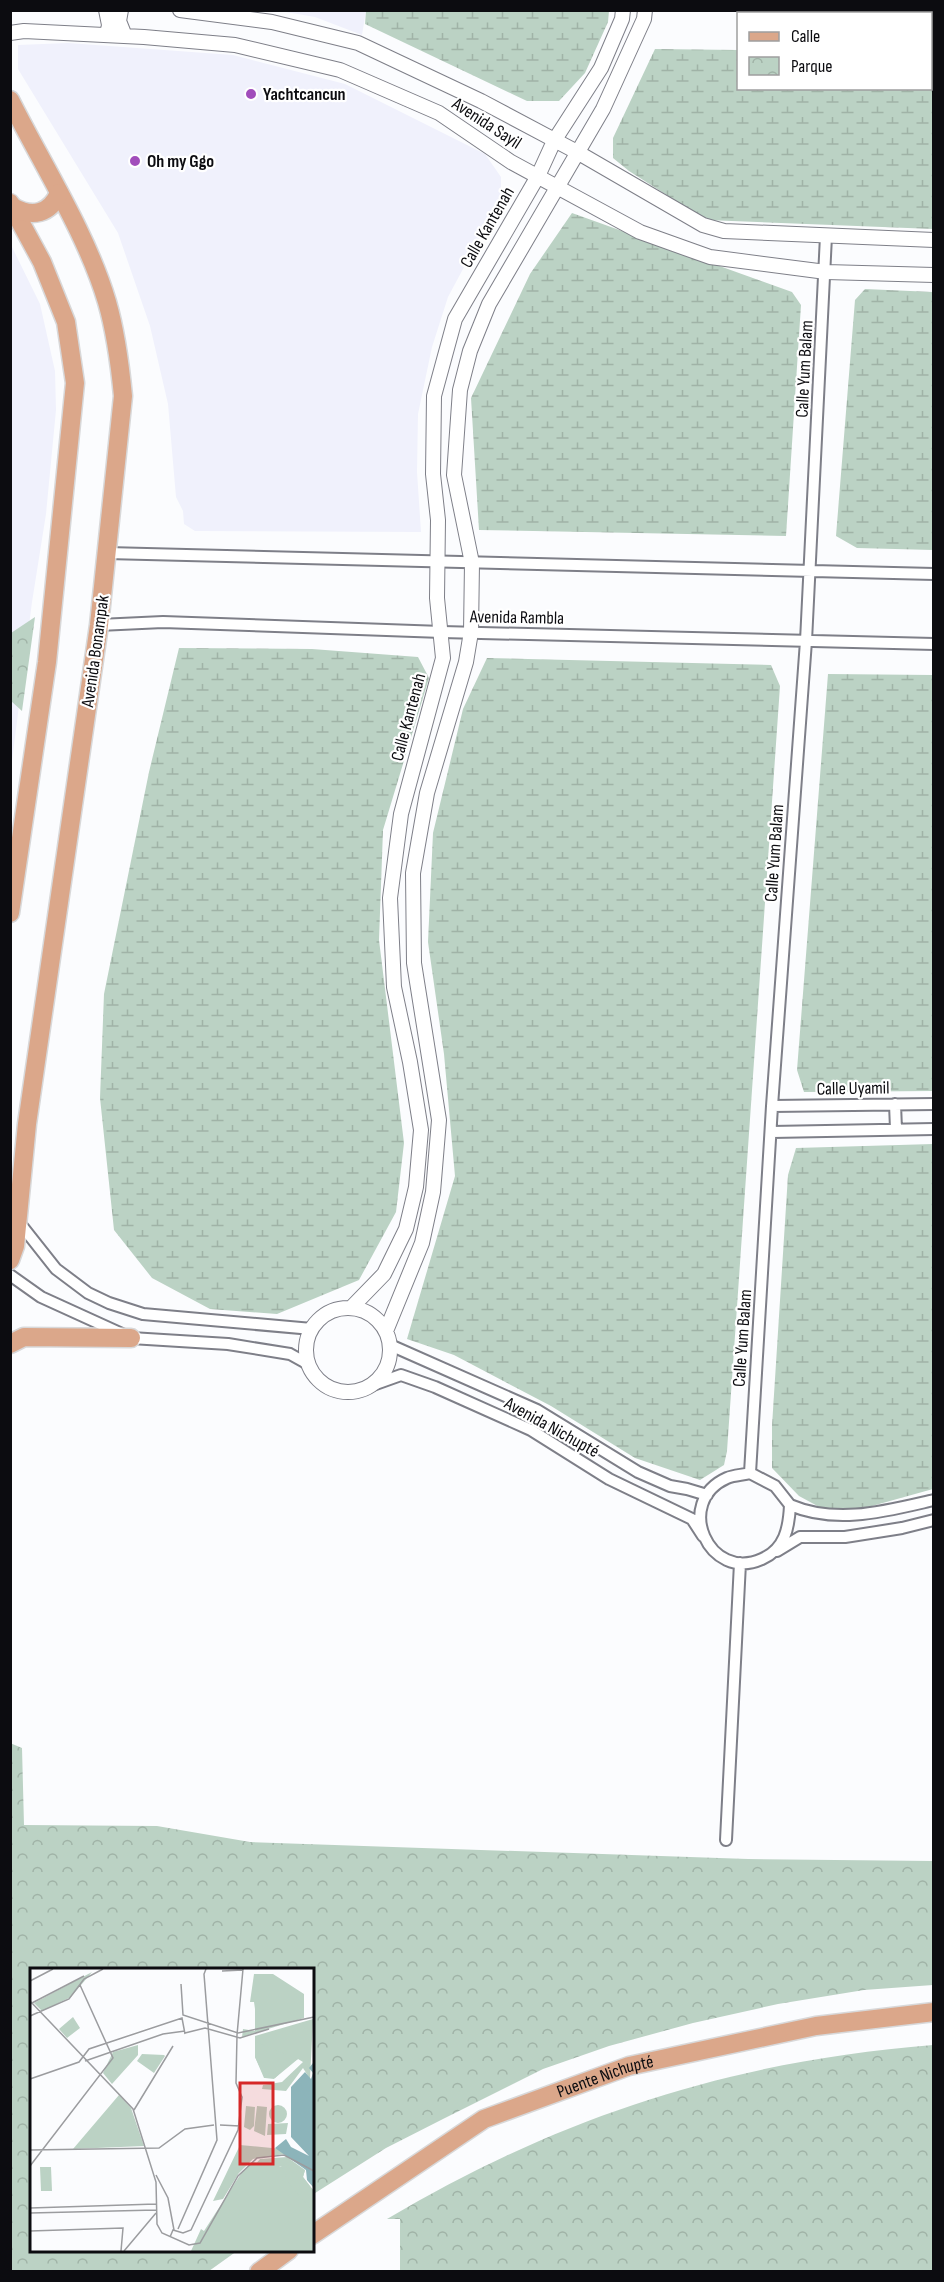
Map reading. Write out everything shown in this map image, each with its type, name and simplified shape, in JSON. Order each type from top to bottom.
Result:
[{"type":"main road","name":"Avenida Bonampak","points":[[10,100],[84,244],[107,301],[120,360],[123,396],[99,625],[14,1219],[15,1246],[10,1260]]},
{"type":"main road","points":[[10,133],[21,134],[30,139]]},
{"type":"main road","points":[[12,205],[26,213],[40,213],[51,206],[59,193]]},
{"type":"main road","points":[[10,914],[47,662],[75,383],[66,322],[42,262],[12,205]]},
{"type":"main road","points":[[10,1137],[22,1132],[27,1124]]},
{"type":"main road","points":[[10,1344],[24,1337],[131,1338]]},
{"type":"main road","name":"Puente Nichupté","points":[[314,2234],[484,2120],[629,2066],[816,2026],[933,2012]]},
{"type":"main road","points":[[260,2271],[286,2252]]},
{"type":"street","points":[[106,10],[109,18],[107,35]]},
{"type":"street","points":[[121,10],[119,21],[125,36]]},
{"type":"street","name":"Avenida Sayil","points":[[180,10],[272,22],[358,43],[481,101],[703,225],[724,231],[933,240]]},
{"type":"street","name":"Calle Kantenah","points":[[351,1308],[384,1274],[406,1229],[416,1187],[421,1130],[410,1062],[394,987],[390,898],[401,814],[443,658],[437,598],[438,520],[433,474],[434,396],[454,319],[538,176],[554,141],[601,68],[622,19],[623,10]]},
{"type":"street","points":[[386,1331],[422,1243],[433,1192],[439,1120],[414,963],[413,873],[427,793],[466,662],[471,632],[472,563],[454,475],[460,390],[470,351],[489,304],[603,108],[644,19],[645,10]]},
{"type":"street","name":"Avenida Sayil","points":[[10,33],[24,31],[107,35],[235,45],[340,70],[439,113],[511,162],[640,232],[710,257],[825,272],[933,275]]},
{"type":"street","name":"Calle Yum Balam","points":[[750,1473],[772,1106],[806,641],[826,236]]},
{"type":"street","points":[[433,474],[454,475]]},
{"type":"street","points":[[107,554],[933,574]]},
{"type":"street","name":"Avenida Rambla","points":[[99,625],[163,622],[442,632],[933,644]]},
{"type":"street","points":[[426,716],[446,725]]},
{"type":"street","points":[[895,1104],[896,1129]]},
{"type":"street","name":"Calle Uyamil","points":[[772,1106],[933,1104]]},
{"type":"street","points":[[772,1132],[933,1129]]},
{"type":"street","points":[[14,1219],[56,1269],[88,1293],[109,1303],[143,1314],[312,1329]]},
{"type":"street","points":[[10,1275],[41,1297],[131,1338],[228,1344],[290,1354],[308,1364]]},
{"type":"street","points":[[351,1308],[366,1312],[378,1320],[386,1331],[390,1345],[390,1360],[383,1374],[373,1384],[362,1390],[347,1393],[333,1390],[318,1381],[308,1364],[306,1350],[312,1329],[322,1318],[334,1311],[351,1308]]},
{"type":"street","points":[[228,1321],[228,1344]]},
{"type":"street","name":"Avenida Nichupté","points":[[390,1345],[537,1410],[638,1472],[670,1486],[707,1495]]},
{"type":"street","name":"Avenida Nichupté","points":[[373,1384],[402,1375],[435,1387],[531,1430],[609,1479],[692,1519],[703,1536]]},
{"type":"street","points":[[531,1430],[537,1410]]},
{"type":"street","points":[[933,1500],[886,1511],[858,1514],[836,1516],[806,1512],[790,1505],[775,1486],[750,1473],[728,1478],[715,1486],[707,1495],[701,1510],[700,1525],[703,1536],[711,1549],[724,1559],[740,1563],[755,1563],[800,1537],[845,1537],[902,1528],[933,1520]]},
{"type":"street","points":[[770,1556],[778,1549],[786,1536],[790,1505]]},
{"type":"street","points":[[858,1514],[864,1534]]},
{"type":"street","points":[[726,1840],[740,1563]]},
{"type":"shaded area","points":[[280,11],[366,11],[362,35],[315,17]]},
{"type":"shaded area","points":[[68,43],[233,55],[345,84],[485,154],[501,177],[501,198],[448,297],[432,347],[418,414],[417,472],[421,532],[195,531],[184,524],[183,511],[176,497],[168,404],[150,326],[118,233],[18,69],[18,45]]},
{"type":"shaded area","points":[[11,245],[40,304],[55,371],[56,410],[46,514],[32,602],[11,769]]},
{"type":"green space","points":[[366,10],[609,11],[608,22],[585,73],[559,101],[527,101],[365,24]]},
{"type":"green space","points":[[655,49],[737,50],[737,90],[932,90],[933,66],[933,229],[706,220],[629,171],[613,158],[613,138]]},
{"type":"green space","points":[[572,213],[792,292],[801,305],[786,536],[479,530],[471,398],[530,274]]},
{"type":"green space","points":[[865,289],[933,292],[933,550],[857,548],[836,536],[855,300]]},
{"type":"green space","points":[[35,617],[22,711],[11,701],[11,633]]},
{"type":"green space","points":[[179,648],[312,649],[418,657],[429,678],[383,830],[379,940],[404,1143],[396,1212],[359,1280],[277,1314],[210,1309],[152,1278],[114,1230],[100,1098],[104,994],[149,772]]},
{"type":"green space","points":[[487,658],[771,665],[780,686],[727,1451],[724,1465],[700,1480],[635,1458],[551,1406],[454,1355],[407,1339],[455,1176],[444,1054],[428,942],[433,833],[463,709]]},
{"type":"green space","points":[[828,674],[933,675],[933,1091],[804,1092],[797,1070]]},
{"type":"green space","points":[[933,1144],[933,1489],[836,1516],[799,1496],[772,1468],[772,1426],[788,1175],[796,1148]]},
{"type":"green space","points":[[10,1743],[22,1748],[24,1825],[157,1826],[250,1842],[748,1859],[933,1861],[933,1985],[864,1990],[778,2004],[693,2023],[609,2046],[543,2069],[443,2119],[386,2148],[314,2194],[314,1968],[30,1968],[30,2252],[236,2252],[209,2271],[11,2271]]},
{"type":"green space","points":[[933,2045],[933,2271],[400,2271],[400,2219],[387,2219],[517,2151],[583,2123],[650,2099],[787,2064]]},
{"type":"place","name":"Yachtcancun","points":[[251,94]]},
{"type":"place","name":"Oh my Ggo","points":[[135,161]]}]
